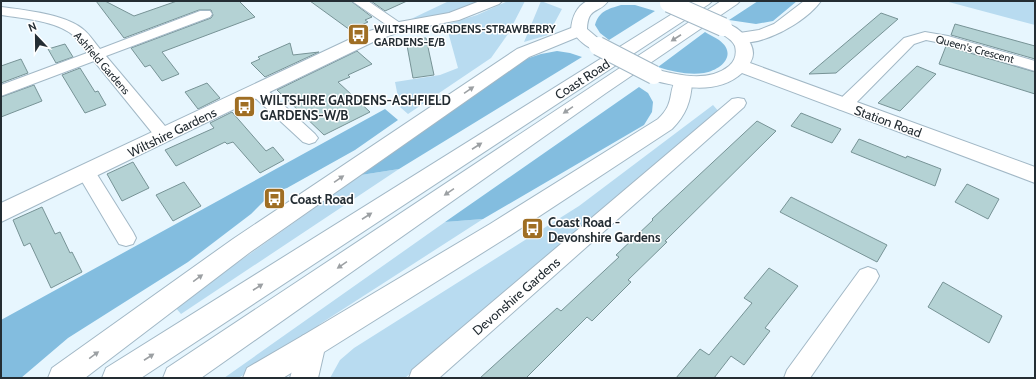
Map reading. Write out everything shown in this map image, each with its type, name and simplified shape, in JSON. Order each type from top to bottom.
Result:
[{"type":"main road","name":"Wiltshire Gardens","points":[[1,213],[369,37],[399,27],[453,17],[494,1]]},
{"type":"main road","name":"Coast Road","points":[[116,378],[704,1]]},
{"type":"main road","name":"Coast Road","points":[[177,378],[599,89],[732,1]]},
{"type":"main road","points":[[739,38],[765,34],[785,26],[813,1]]},
{"type":"main road","points":[[588,3],[579,19],[579,30],[598,46],[654,76],[683,82],[709,81],[726,77],[741,66],[745,52],[739,38],[723,27],[667,2]]},
{"type":"main road","points":[[62,378],[241,246],[523,53],[579,30]]},
{"type":"main road","name":"Station Road","points":[[741,66],[1035,175]]},
{"type":"main road","points":[[257,378],[504,227],[665,124],[679,109],[682,101],[683,82]]},
{"type":"main road","points":[[304,378],[312,345]]},
{"type":"street","points":[[359,1],[399,27]]},
{"type":"street","name":"Ashfield Gardens","points":[[1,11],[46,19],[78,32],[164,136]]},
{"type":"street","points":[[1,91],[206,14]]},
{"type":"street","name":"Queen's Crescent","points":[[844,105],[909,41],[925,36],[944,39],[1035,66]]},
{"type":"street","points":[[258,91],[310,138]]},
{"type":"street","name":"Devonshire Gardens","points":[[421,378],[738,103]]},
{"type":"street","points":[[86,173],[126,238]]},
{"type":"street","points":[[796,378],[868,276]]},
{"type":"shaded area","points":[[449,1],[481,1],[447,13],[411,19]]},
{"type":"shaded area","points":[[508,1],[525,1],[508,34],[491,58],[408,114],[400,107],[395,82],[440,75],[458,68],[447,28],[448,24],[477,15]]},
{"type":"shaded area","points":[[541,1],[562,9],[548,35],[524,42]]},
{"type":"shaded area","points":[[758,1],[797,1],[773,21],[756,24],[729,20]]},
{"type":"shaded area","points":[[945,1],[1035,1],[1035,25]]},
{"type":"shaded area","points":[[621,5],[635,5],[655,11],[609,40],[600,33],[595,25],[599,17],[605,11]]},
{"type":"shaded area","points":[[705,32],[725,45],[727,51],[725,61],[717,69],[704,73],[693,74],[681,73],[658,67]]},
{"type":"shaded area","points":[[557,51],[582,57],[399,169],[361,175],[523,60]]},
{"type":"shaded area","points":[[639,87],[648,93],[653,102],[652,112],[644,125],[483,219],[445,222]]},
{"type":"shaded area","points":[[713,105],[720,113],[405,378],[330,378],[340,360],[354,348],[579,206]]},
{"type":"shaded area","points":[[385,109],[398,120],[355,150],[287,188],[272,193],[251,214],[188,262],[68,338],[21,378],[1,378],[1,320]]},
{"type":"shaded area","points":[[399,169],[181,314],[175,307],[361,175]]},
{"type":"shaded area","points":[[483,219],[320,324],[303,343],[238,378],[224,378],[445,222]]},
{"type":"building","points":[[96,1],[105,1],[134,16],[177,1],[239,1],[255,17],[162,52],[179,74],[162,81],[150,65],[145,67],[131,48],[211,18],[213,15],[211,10],[199,10],[124,38]]},
{"type":"building","points":[[310,1],[351,1],[372,17],[365,20],[368,22],[350,30]]},
{"type":"building","points":[[371,1],[407,1],[385,11]]},
{"type":"building","points":[[881,13],[898,19],[836,73],[809,74]]},
{"type":"building","points":[[955,24],[1035,46],[1035,59],[951,35]]},
{"type":"building","points":[[426,38],[434,75],[413,78],[406,40]]},
{"type":"building","points":[[290,43],[293,55],[319,52],[265,77],[251,63],[260,59],[258,57]]},
{"type":"building","points":[[65,44],[73,57],[56,63],[48,49]]},
{"type":"building","points":[[946,46],[1035,72],[1035,94],[939,64]]},
{"type":"building","points":[[357,51],[372,64],[348,75],[350,77],[338,82],[370,112],[324,135],[277,90]]},
{"type":"building","points":[[21,59],[28,73],[1,83],[1,66]]},
{"type":"building","points":[[917,66],[936,74],[900,111],[878,103]]},
{"type":"building","points":[[80,68],[95,92],[98,91],[106,105],[85,113],[62,75]]},
{"type":"building","points":[[207,83],[220,98],[198,109],[185,92]]},
{"type":"building","points":[[34,85],[42,101],[1,117],[1,97]]},
{"type":"building","points":[[232,112],[266,151],[273,147],[284,160],[260,173],[233,142],[227,144],[225,142],[176,166],[165,150],[214,128],[210,123]]},
{"type":"building","points":[[801,113],[841,129],[832,143],[791,126]]},
{"type":"building","points":[[757,121],[776,131],[665,241],[667,242],[628,280],[631,282],[592,321],[587,317],[526,378],[480,378],[557,308],[561,311],[619,257],[616,255],[653,220],[652,219]]},
{"type":"building","points":[[859,139],[906,158],[907,156],[941,169],[935,186],[851,152]]},
{"type":"building","points":[[133,162],[149,188],[122,201],[107,174]]},
{"type":"building","points":[[184,182],[201,206],[173,221],[156,195]]},
{"type":"building","points":[[967,184],[999,199],[988,219],[955,202]]},
{"type":"building","points":[[791,197],[887,245],[877,262],[780,212]]},
{"type":"building","points":[[42,207],[55,234],[60,232],[70,253],[72,252],[82,272],[51,288],[30,243],[24,246],[13,220]]},
{"type":"building","points":[[769,268],[798,286],[765,328],[770,331],[744,365],[731,356],[714,378],[676,378],[700,349],[709,355],[752,303],[744,298]]},
{"type":"building","points":[[943,282],[1002,316],[989,343],[928,307]]},
{"type":"place","name":"WILTSHIRE GARDENS-STRAWBERRY GARDENS-E/B","points":[[359,35]]},
{"type":"place","name":"WILTSHIRE GARDENS-ASHFIELD GARDENS-W/B","points":[[244,107]]},
{"type":"place","name":"Coast Road","points":[[275,199]]},
{"type":"place","name":"Coast Road - Devonshire Gardens","points":[[532,229]]}]
